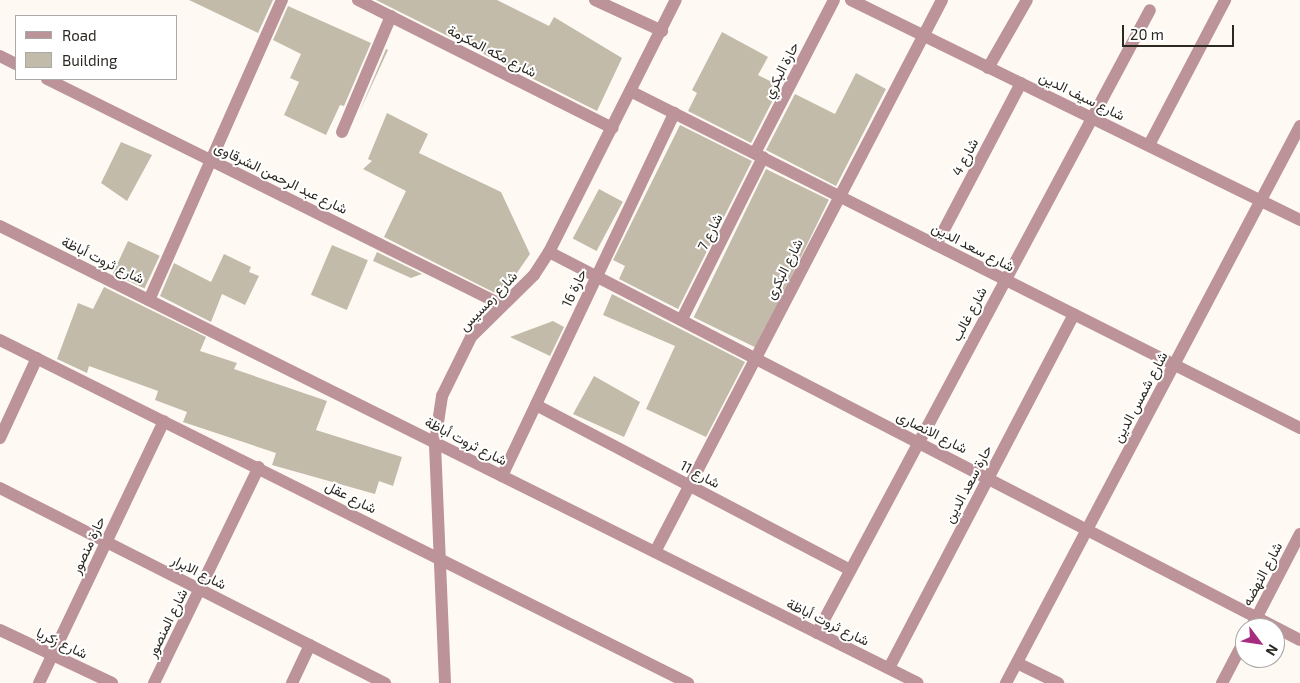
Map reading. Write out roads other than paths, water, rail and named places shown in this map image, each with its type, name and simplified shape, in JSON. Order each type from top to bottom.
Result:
[{"type":"street","points":[[149,300],[282,0]]},
{"type":"street","name":"شارع مكه المكرمة","points":[[358,0],[613,128]]},
{"type":"street","points":[[595,0],[662,31]]},
{"type":"street","name":"شارع رمسيس","points":[[445,683],[435,442],[442,396],[456,362],[471,338],[534,275],[549,252],[632,92],[676,0]]},
{"type":"street","name":"حارة البكري","points":[[759,155],[834,0]]},
{"type":"street","name":"شارع سيف الدين","points":[[850,0],[1300,220]]},
{"type":"street","name":"شارع البكرى","points":[[655,552],[942,0]]},
{"type":"street","points":[[988,68],[1027,0]]},
{"type":"street","points":[[1149,146],[1225,0]]},
{"type":"street","name":"شارع غالب","points":[[817,633],[1090,117],[1150,10]]},
{"type":"street","points":[[342,132],[391,16]]},
{"type":"street","points":[[0,56],[15,64]]},
{"type":"street","name":"شارع عبد الرحمن الشرقاوى","points":[[49,80],[502,305]]},
{"type":"street","name":"شارع 4","points":[[936,244],[1021,83]]},
{"type":"street","name":"شارع سعد الدين","points":[[632,92],[1300,428]]},
{"type":"street","name":"حارة 16","points":[[502,476],[674,113]]},
{"type":"street","name":"شارع شمس الدين","points":[[1006,683],[1300,126]]},
{"type":"street","name":"شارع 7","points":[[682,319],[759,155]]},
{"type":"street","name":"شارع ثروت أباظة","points":[[0,226],[918,683]]},
{"type":"street","name":"شارع الانصارى","points":[[549,252],[597,275],[1087,529],[1247,618]]},
{"type":"street","name":"حارة سعد الدين","points":[[888,668],[1074,314]]},
{"type":"street","name":"شارع عقل","points":[[0,340],[259,467],[688,683]]},
{"type":"street","points":[[0,438],[37,358]]},
{"type":"street","name":"شارع 11","points":[[536,405],[850,570]]},
{"type":"street","name":"حارة منصور","points":[[39,683],[164,421]]},
{"type":"street","name":"شارع المنصور","points":[[154,683],[259,467]]},
{"type":"street","name":"شارع الابرار","points":[[0,488],[385,683]]},
{"type":"street","name":"شارع النهضه","points":[[1256,618],[1300,534]]},
{"type":"street","name":"شارع زكريا","points":[[0,630],[112,683]]},
{"type":"street","name":"شارع الانصارى","points":[[1285,634],[1300,640]]},
{"type":"street","points":[[292,683],[310,645]]},
{"type":"street","points":[[1222,683],[1235,658]]},
{"type":"street","points":[[1017,663],[1058,683]]}]
